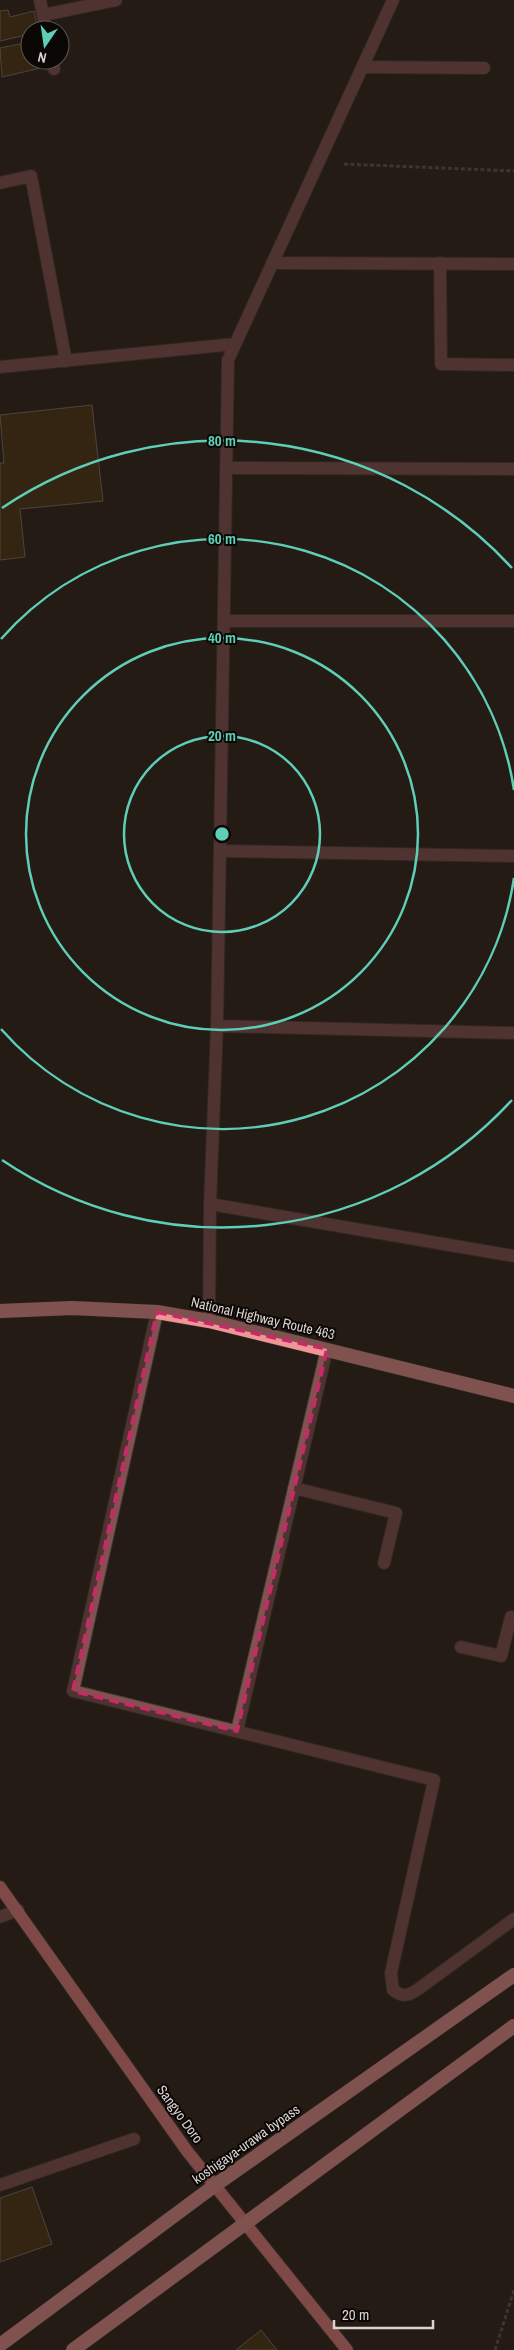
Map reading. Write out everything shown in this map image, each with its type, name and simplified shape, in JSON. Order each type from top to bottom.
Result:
[{"type":"highway","name":"National Highway Route 463","points":[[0,1310],[72,1308],[156,1312],[209,1321],[514,1396]]},
{"type":"highway","name":"koshigaya-urawa bypass","points":[[0,2345],[214,2186],[514,1975]]},
{"type":"highway","points":[[73,2350],[514,2026]]},
{"type":"main road","name":"Sangyo Doro","points":[[0,1887],[175,2134],[245,2225],[347,2350]]},
{"type":"street","points":[[40,0],[44,20]]},
{"type":"street","points":[[43,15],[116,0]]},
{"type":"street","points":[[209,1321],[210,1204],[218,1026],[228,360],[393,0]]},
{"type":"street","points":[[362,67],[484,68]]},
{"type":"street","points":[[0,183],[31,176],[66,362]]},
{"type":"street","points":[[272,263],[514,264]]},
{"type":"street","points":[[440,263],[441,364],[514,365]]},
{"type":"street","points":[[0,367],[235,344]]},
{"type":"street","points":[[226,468],[514,469]]},
{"type":"street","points":[[224,621],[514,622]]},
{"type":"street","points":[[220,851],[514,856]]},
{"type":"street","points":[[218,1026],[514,1033]]},
{"type":"street","points":[[210,1204],[514,1256]]},
{"type":"street","points":[[156,1312],[73,1691],[434,1780],[391,1973],[393,1990],[399,1995],[408,1995],[417,1990],[514,1918]]},
{"type":"street","points":[[237,1732],[327,1349]]},
{"type":"street","points":[[294,1488],[396,1513],[384,1564]]},
{"type":"street","points":[[460,1647],[501,1656],[511,1617],[514,1618]]},
{"type":"street","points":[[0,1916],[18,1910]]},
{"type":"street","points":[[0,2185],[134,2139]]},
{"type":"path","points":[[318,162],[514,171]]},
{"type":"path","points":[[495,2350],[507,2306],[514,2290]]},
{"type":"highlighted area","points":[[157,1312],[327,1349],[237,1731],[73,1691]]},
{"type":"building","points":[[8,10],[10,17],[34,11],[36,20],[20,20],[20,36],[0,41],[0,11]]},
{"type":"building","points":[[20,44],[20,70],[32,70],[2,77],[0,48]]},
{"type":"building","points":[[92,405],[103,501],[20,509],[25,557],[0,560],[0,463],[4,463],[0,415]]},
{"type":"building","points":[[32,2187],[52,2244],[0,2262],[0,2198]]},
{"type":"building","points":[[261,2330],[277,2350],[236,2350]]}]
